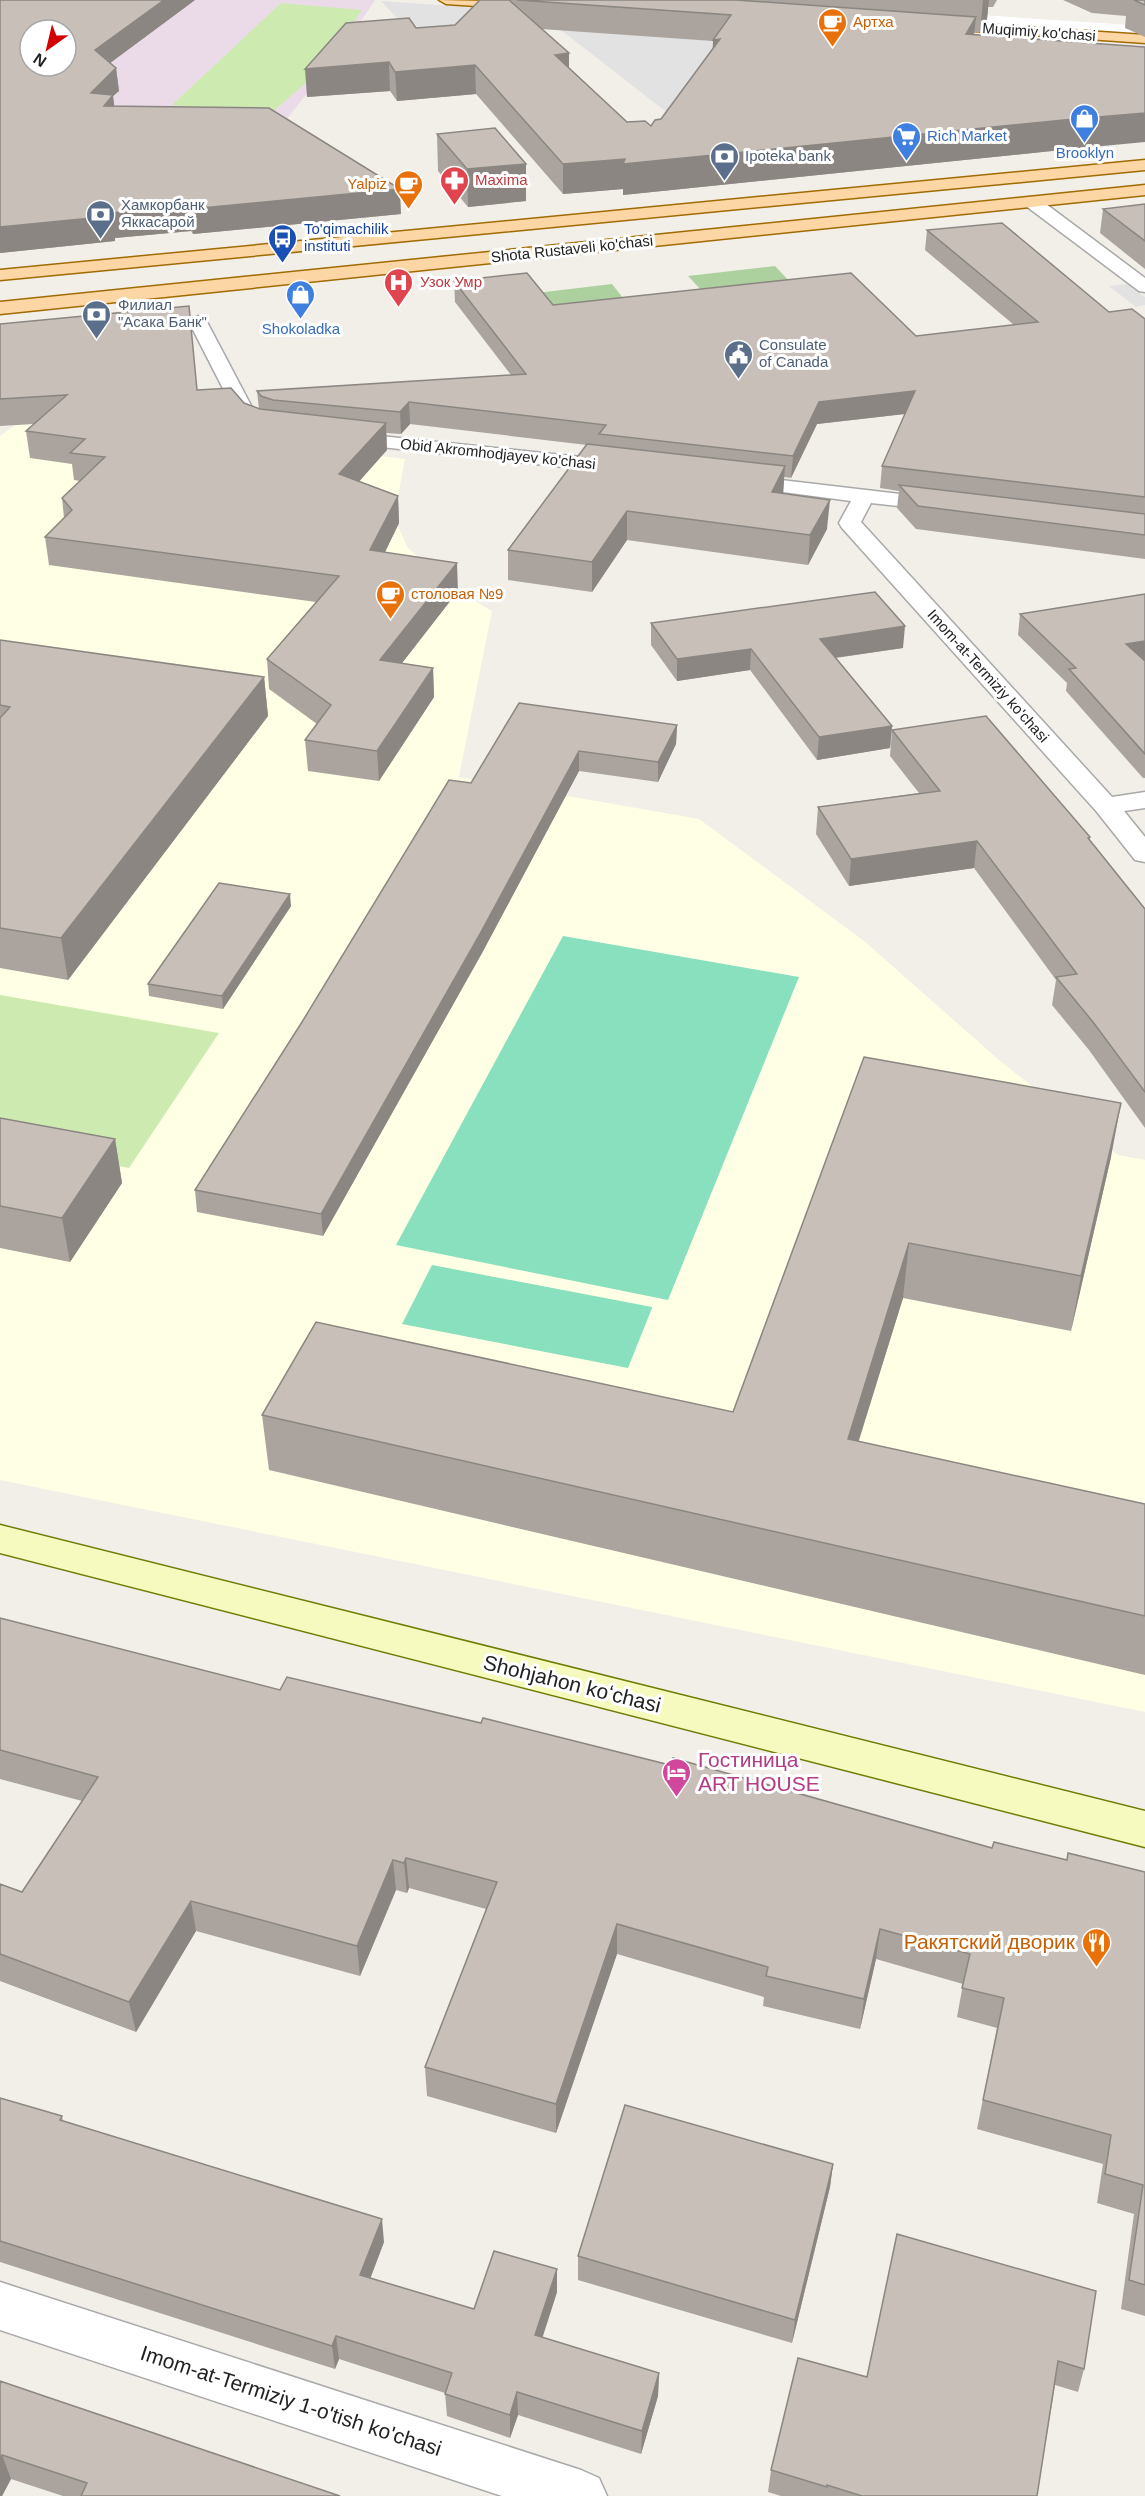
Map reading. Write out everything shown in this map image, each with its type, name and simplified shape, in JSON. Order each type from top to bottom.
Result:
[{"type":"main road","points":[[446,0],[539,7]]},
{"type":"main road","points":[[923,25],[1145,50]]},
{"type":"main road","name":"Muqimiy ko'chasi","points":[[923,25],[1145,31]]},
{"type":"main road","name":"Muqimiy ko'chasi","points":[[923,25],[1145,39]]},
{"type":"main road","name":"Shota Rustaveli ko'chasi","points":[[0,275],[1145,165]]},
{"type":"main road","name":"Shota Rustaveli ko'chasi","points":[[0,308],[1145,190]]},
{"type":"street","points":[[1032,202],[1145,287]]},
{"type":"street","points":[[198,322],[249,419],[260,427],[284,433]]},
{"type":"street","name":"Obid Akromhodjayev ko'chasi","points":[[317,435],[428,445],[640,470]]},
{"type":"street","points":[[722,480],[969,508]]},
{"type":"street","name":"Imom-at-Termiziy ko'chasi","points":[[864,496],[850,523],[1106,806],[1145,854]]},
{"type":"street","points":[[1106,806],[1145,800]]},
{"type":"street","name":"Shohjahon koʻchasi","points":[[0,1539],[1145,1828]]},
{"type":"street","name":"Imom-at-Termiziy 1-o'tish ko'chasi","points":[[0,2306],[581,2496]]},
{"type":"shaded area","points":[[0,0],[375,0],[337,57],[280,127],[0,210]]},
{"type":"shaded area","points":[[381,1],[480,8],[425,48]]},
{"type":"shaded area","points":[[561,30],[731,41],[678,121]]},
{"type":"shaded area","points":[[1127,284],[1145,297],[1145,305],[1136,307],[1109,286]]},
{"type":"shaded area","points":[[31,413],[405,459],[394,518],[408,548],[458,591],[492,611],[459,777],[699,819],[864,941],[999,1060],[1118,1155],[1145,1160],[1145,1712],[0,1480],[0,436]]},
{"type":"green space","points":[[281,3],[362,10],[317,73],[268,116],[172,105]]},
{"type":"green space","points":[[775,266],[806,299],[718,308],[688,276]]},
{"type":"green space","points":[[612,284],[637,316],[554,326],[528,294]]},
{"type":"green space","points":[[563,936],[799,977],[668,1300],[396,1245]]},
{"type":"green space","points":[[0,995],[219,1033],[129,1168],[0,1143]]},
{"type":"green space","points":[[432,1265],[652,1308],[628,1368],[402,1324]]},
{"type":"pier","points":[[857,7],[1145,26],[1145,43],[851,23]]},
{"type":"building","points":[[0,0],[164,0],[95,50],[116,68],[91,93],[113,95],[104,106],[269,108],[400,189],[191,209],[189,206],[111,213],[112,216],[0,227]]},
{"type":"building","points":[[480,0],[509,0],[569,53],[555,55],[627,122],[645,121],[651,126],[655,120],[661,119],[720,39],[713,40],[731,15],[517,0],[736,0],[976,17],[966,34],[1145,47],[1145,113],[623,164],[625,159],[563,164],[475,65],[395,72],[389,62],[305,69],[346,23],[409,18],[416,28],[455,25]]},
{"type":"building","points":[[1134,0],[1145,0],[1145,5]]},
{"type":"building","points":[[495,128],[526,164],[467,169],[437,134]]},
{"type":"building","points":[[1145,204],[1145,241],[1103,209]]},
{"type":"building","points":[[1002,223],[1109,312],[1132,309],[1145,319],[1145,497],[882,466],[915,391],[819,402],[793,456],[599,434],[606,425],[409,402],[400,412],[273,400],[261,396],[257,391],[526,374],[454,281],[527,273],[553,305],[851,273],[916,336],[1038,322],[927,230]]},
{"type":"building","points":[[189,306],[197,390],[231,388],[244,403],[260,409],[386,423],[339,474],[398,496],[370,550],[457,563],[380,660],[433,668],[377,751],[305,740],[331,705],[267,659],[339,576],[45,537],[72,510],[62,498],[105,457],[70,453],[85,439],[26,431],[67,395],[0,399],[0,324]]},
{"type":"building","points":[[587,444],[785,466],[772,492],[830,500],[810,535],[627,511],[592,562],[508,550]]},
{"type":"building","points":[[899,485],[1145,514],[1145,535],[918,506]]},
{"type":"building","points":[[875,592],[905,626],[820,639],[892,726],[819,737],[751,649],[677,659],[651,623]]},
{"type":"building","points":[[1145,594],[1145,641],[1126,644],[1145,661],[1145,754],[1069,669],[1076,668],[1020,614]]},
{"type":"building","points":[[0,640],[264,677],[61,938],[0,928],[0,718],[10,707],[0,705]]},
{"type":"building","points":[[519,703],[677,725],[658,762],[579,751],[481,932],[321,1214],[195,1190],[302,1022],[449,780],[471,783]]},
{"type":"building","points":[[986,716],[1090,837],[1088,838],[1145,909],[1145,1092],[1056,977],[1077,974],[977,841],[851,859],[818,807],[940,791],[892,730]]},
{"type":"building","points":[[219,883],[290,894],[222,996],[148,984]]},
{"type":"building","points":[[864,1057],[1121,1103],[1081,1276],[909,1243],[848,1439],[1145,1504],[1145,1616],[262,1415],[316,1322],[733,1412]]},
{"type":"building","points":[[0,1118],[115,1139],[62,1218],[0,1206]]},
{"type":"building","points":[[0,1618],[280,1690],[287,1677],[481,1723],[483,1718],[670,1765],[673,1758],[992,1848],[994,1842],[1067,1860],[1068,1853],[1145,1872],[1145,2285],[1129,2280],[1143,2185],[1105,2174],[1111,2135],[983,2100],[1004,1998],[962,1988],[970,1954],[880,1929],[864,1999],[766,1976],[768,1967],[617,1924],[556,2104],[425,2067],[497,1882],[406,1858],[404,1863],[393,1860],[357,1946],[191,1901],[129,2002],[0,1954],[0,1884],[22,1892],[98,1777],[0,1750]]},
{"type":"building","points":[[0,2098],[62,2116],[60,2120],[382,2219],[360,2275],[474,2309],[494,2251],[557,2269],[535,2335],[659,2373],[642,2431],[517,2392],[510,2415],[445,2394],[452,2373],[336,2336],[332,2346],[0,2241]]},
{"type":"building","points":[[625,2105],[833,2164],[795,2320],[578,2256]]},
{"type":"building","points":[[897,2234],[1096,2291],[1084,2369],[1058,2361],[1037,2496],[862,2496],[771,2470],[798,2358],[867,2377]]},
{"type":"building","points":[[0,2381],[340,2496],[81,2496],[87,2483],[2,2455],[0,2460]]},
{"type":"place","name":"Артха","points":[[832,48]]},
{"type":"place","name":"Brooklyn","points":[[1085,144]]},
{"type":"place","name":"Rich Market","points":[[906,162]]},
{"type":"place","name":"Ipoteka bank","points":[[724,182]]},
{"type":"place","name":"Maxima","points":[[454,206]]},
{"type":"place","name":"Yalpiz","points":[[408,210]]},
{"type":"place","name":"Хамкорбанк Яккасарой","points":[[100,240]]},
{"type":"place","name":"To'qimachilik instituti","points":[[283,264]]},
{"type":"place","name":"Узок Умр","points":[[399,308]]},
{"type":"place","name":"Shokoladka","points":[[301,320]]},
{"type":"place","name":"Филиал \"Асака Банк\"","points":[[97,340]]},
{"type":"place","name":"Consulate of Canada","points":[[738,380]]},
{"type":"place","name":"столовая №9","points":[[390,620]]},
{"type":"place","name":"Гостиница ART HOUSE","points":[[677,1798]]},
{"type":"place","name":"Ракятский дворик","points":[[1096,1968]]}]
